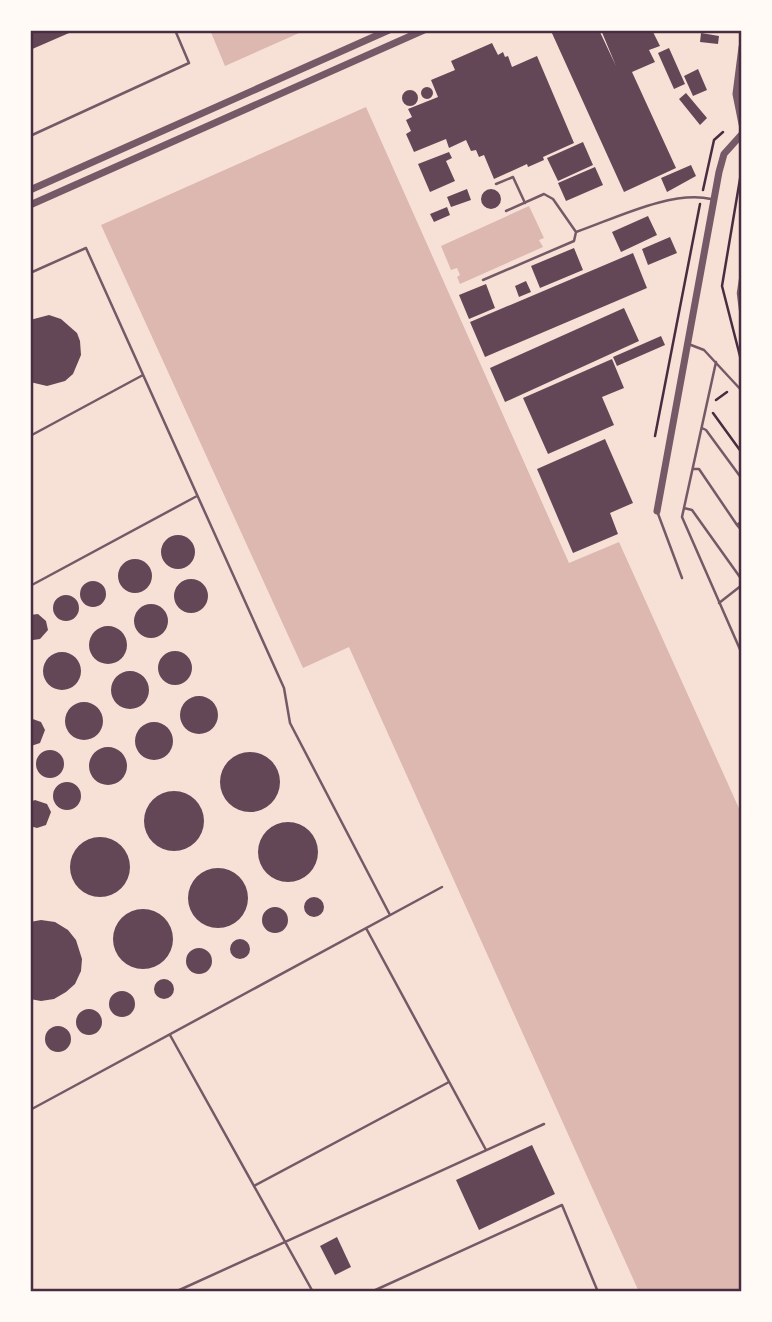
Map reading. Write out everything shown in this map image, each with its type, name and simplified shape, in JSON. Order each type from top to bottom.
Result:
[{"type":"street","points":[[30,190],[389,30]]},
{"type":"street","points":[[30,205],[424,30]]},
{"type":"street","points":[[742,47],[736,94],[742,124]]},
{"type":"street","points":[[657,511],[724,154],[742,134]]},
{"type":"lane","points":[[30,136],[189,63],[175,30]]},
{"type":"lane","points":[[496,184],[513,177],[525,203]]},
{"type":"lane","points":[[483,280],[574,241],[576,232],[553,199],[544,194],[506,211]]},
{"type":"lane","points":[[576,232],[628,212],[673,200],[702,197],[714,199]]},
{"type":"lane","points":[[30,273],[86,248],[285,688],[290,723],[390,915]]},
{"type":"lane","points":[[742,267],[738,293],[742,326]]},
{"type":"lane","points":[[687,344],[704,350],[742,391]]},
{"type":"lane","points":[[716,362],[682,517],[742,654]]},
{"type":"lane","points":[[30,436],[143,375]]},
{"type":"lane","points":[[702,428],[706,429],[742,479]]},
{"type":"lane","points":[[693,469],[699,469],[742,531]]},
{"type":"lane","points":[[30,586],[197,496]]},
{"type":"lane","points":[[684,508],[692,510],[742,583],[719,603]]},
{"type":"lane","points":[[657,511],[682,578]]},
{"type":"lane","points":[[737,524],[742,521]]},
{"type":"lane","points":[[30,1110],[442,887]]},
{"type":"lane","points":[[366,928],[486,1150]]},
{"type":"lane","points":[[170,1034],[313,1292]]},
{"type":"lane","points":[[254,1186],[449,1083]]},
{"type":"lane","points":[[174,1292],[544,1124]]},
{"type":"lane","points":[[372,1292],[562,1205],[598,1292]]},
{"type":"path","points":[[655,436],[702,197],[715,140],[723,132]]},
{"type":"path","points":[[742,167],[722,286],[742,364]]},
{"type":"path","points":[[710,410],[742,453]]},
{"type":"shaded area","points":[[210,30],[306,30],[225,66]]},
{"type":"shaded area","points":[[366,107],[569,563],[619,542],[742,815],[742,1292],[639,1292],[349,647],[303,668],[101,225]]},
{"type":"shaded area","points":[[529,206],[544,238],[539,240],[543,247],[460,284],[457,268],[451,270],[441,246]]},
{"type":"building","points":[[30,30],[76,30],[30,50]]},
{"type":"building","points":[[599,30],[616,66],[601,30],[652,30],[660,46],[649,50],[655,62],[632,72],[676,168],[624,192],[551,31]]},
{"type":"building","points":[[701,33],[719,36],[718,44],[700,42]]},
{"type":"building","points":[[492,43],[498,55],[503,52],[505,57],[508,56],[512,67],[537,56],[574,143],[543,157],[544,160],[528,167],[527,164],[494,179],[484,155],[479,157],[476,150],[471,151],[466,140],[449,148],[446,139],[414,152],[406,134],[411,131],[406,120],[412,117],[408,109],[438,97],[431,80],[455,70],[451,61]]},
{"type":"building","points":[[669,48],[685,84],[674,89],[658,53]]},
{"type":"building","points":[[698,69],[707,90],[693,96],[684,76]]},
{"type":"building","points":[[422,88],[432,88],[432,98],[422,98]]},
{"type":"building","points":[[407,90],[413,90],[418,98],[416,104],[407,106],[402,101],[402,95]]},
{"type":"building","points":[[686,93],[707,118],[700,125],[679,99]]},
{"type":"building","points":[[583,142],[593,165],[558,181],[547,158]]},
{"type":"building","points":[[449,152],[452,158],[446,161],[455,181],[430,192],[418,164]]},
{"type":"building","points":[[691,165],[696,176],[667,192],[661,178]]},
{"type":"building","points":[[595,167],[603,185],[566,201],[558,183]]},
{"type":"building","points":[[467,189],[471,200],[451,207],[447,197]]},
{"type":"building","points":[[487,189],[495,189],[501,199],[495,209],[487,209],[481,203],[481,195]]},
{"type":"building","points":[[447,207],[450,215],[434,222],[430,214]]},
{"type":"building","points":[[648,216],[657,235],[621,252],[612,232]]},
{"type":"building","points":[[670,237],[677,253],[648,265],[642,249]]},
{"type":"building","points":[[574,248],[583,270],[540,288],[531,266]]},
{"type":"building","points":[[633,253],[647,288],[485,357],[470,322]]},
{"type":"building","points":[[526,281],[531,292],[519,297],[515,286]]},
{"type":"building","points":[[486,284],[495,308],[469,319],[459,295]]},
{"type":"building","points":[[624,308],[639,341],[505,402],[490,368]]},
{"type":"building","points":[[49,315],[61,319],[77,333],[81,355],[73,374],[65,381],[47,386],[30,382],[30,320]]},
{"type":"building","points":[[661,336],[665,345],[617,366],[613,357]]},
{"type":"building","points":[[612,359],[624,388],[602,397],[614,425],[548,454],[523,398]]},
{"type":"building","points":[[605,439],[633,503],[610,513],[618,534],[573,553],[537,469]]},
{"type":"building","points":[[178,535],[190,540],[195,552],[190,564],[178,569],[166,564],[161,552],[166,540]]},
{"type":"building","points":[[135,559],[147,564],[152,576],[147,588],[135,593],[123,588],[118,576],[123,564]]},
{"type":"building","points":[[191,579],[203,584],[208,596],[203,608],[191,613],[179,608],[174,596],[179,584]]},
{"type":"building","points":[[93,581],[102,585],[106,594],[102,603],[93,607],[84,603],[80,594],[84,585]]},
{"type":"building","points":[[66,595],[75,599],[79,608],[75,617],[66,621],[57,617],[53,608],[57,599]]},
{"type":"building","points":[[151,604],[163,609],[168,621],[163,633],[151,638],[139,633],[134,621],[139,609]]},
{"type":"building","points":[[38,614],[46,621],[48,630],[40,639],[33,640],[30,639],[30,615]]},
{"type":"building","points":[[108,626],[122,631],[127,645],[122,659],[108,664],[94,659],[89,645],[94,631]]},
{"type":"building","points":[[175,651],[187,656],[192,668],[187,680],[175,685],[163,680],[158,668],[163,656]]},
{"type":"building","points":[[62,652],[76,657],[81,671],[76,685],[62,690],[48,685],[43,671],[48,657]]},
{"type":"building","points":[[130,671],[144,676],[149,690],[144,704],[130,709],[116,704],[111,690],[116,676]]},
{"type":"building","points":[[199,696],[213,701],[218,715],[213,729],[199,734],[185,729],[180,715],[185,701]]},
{"type":"building","points":[[84,702],[98,707],[103,721],[98,735],[84,740],[70,735],[65,721],[70,707]]},
{"type":"building","points":[[30,718],[41,722],[45,730],[40,743],[31,746]]},
{"type":"building","points":[[154,722],[168,727],[173,741],[168,755],[154,760],[140,755],[135,741],[140,727]]},
{"type":"building","points":[[108,747],[122,752],[127,766],[122,780],[108,785],[94,780],[89,766],[94,752]]},
{"type":"building","points":[[50,750],[60,754],[64,764],[60,774],[50,778],[40,774],[36,764],[40,754]]},
{"type":"building","points":[[250,752],[267,757],[275,765],[280,782],[275,799],[267,807],[250,812],[233,807],[225,799],[220,782],[225,765],[233,757]]},
{"type":"building","points":[[67,782],[77,786],[81,796],[77,806],[67,810],[57,806],[53,796],[57,786]]},
{"type":"building","points":[[174,791],[191,796],[199,804],[204,821],[199,838],[191,846],[174,851],[157,846],[149,838],[144,821],[149,804],[157,796]]},
{"type":"building","points":[[35,800],[47,804],[51,812],[46,825],[37,828],[30,826],[30,802]]},
{"type":"building","points":[[288,822],[305,827],[313,835],[318,852],[313,869],[305,877],[288,882],[271,877],[263,869],[258,852],[263,835],[271,827]]},
{"type":"building","points":[[100,837],[117,842],[125,850],[130,867],[125,884],[117,892],[100,897],[83,892],[75,884],[70,867],[75,850],[83,842]]},
{"type":"building","points":[[218,868],[235,873],[243,881],[248,898],[243,915],[235,923],[218,928],[201,923],[193,915],[188,898],[193,881],[201,873]]},
{"type":"building","points":[[314,897],[321,900],[324,907],[321,914],[314,917],[307,914],[304,907],[307,900]]},
{"type":"building","points":[[275,907],[284,911],[288,920],[284,929],[275,933],[266,929],[262,920],[266,911]]},
{"type":"building","points":[[143,909],[160,914],[168,922],[173,939],[168,956],[160,964],[143,969],[126,964],[118,956],[113,939],[118,922],[126,914]]},
{"type":"building","points":[[30,922],[55,922],[68,930],[76,940],[82,959],[81,971],[75,984],[54,999],[41,1001],[30,999]]},
{"type":"building","points":[[240,939],[247,942],[250,949],[247,956],[240,959],[233,956],[230,949],[233,942]]},
{"type":"building","points":[[199,948],[208,952],[212,961],[208,970],[199,974],[190,970],[186,961],[190,952]]},
{"type":"building","points":[[164,979],[171,982],[174,989],[171,996],[164,999],[157,996],[154,989],[157,982]]},
{"type":"building","points":[[122,991],[131,995],[135,1004],[131,1013],[122,1017],[113,1013],[109,1004],[113,995]]},
{"type":"building","points":[[89,1009],[98,1013],[102,1022],[98,1031],[89,1035],[80,1031],[76,1022],[80,1013]]},
{"type":"building","points":[[58,1026],[67,1030],[71,1039],[67,1048],[58,1052],[49,1048],[45,1039],[49,1030]]},
{"type":"building","points":[[532,1145],[555,1194],[479,1230],[456,1180]]},
{"type":"building","points":[[337,1237],[351,1267],[335,1275],[320,1246]]}]
